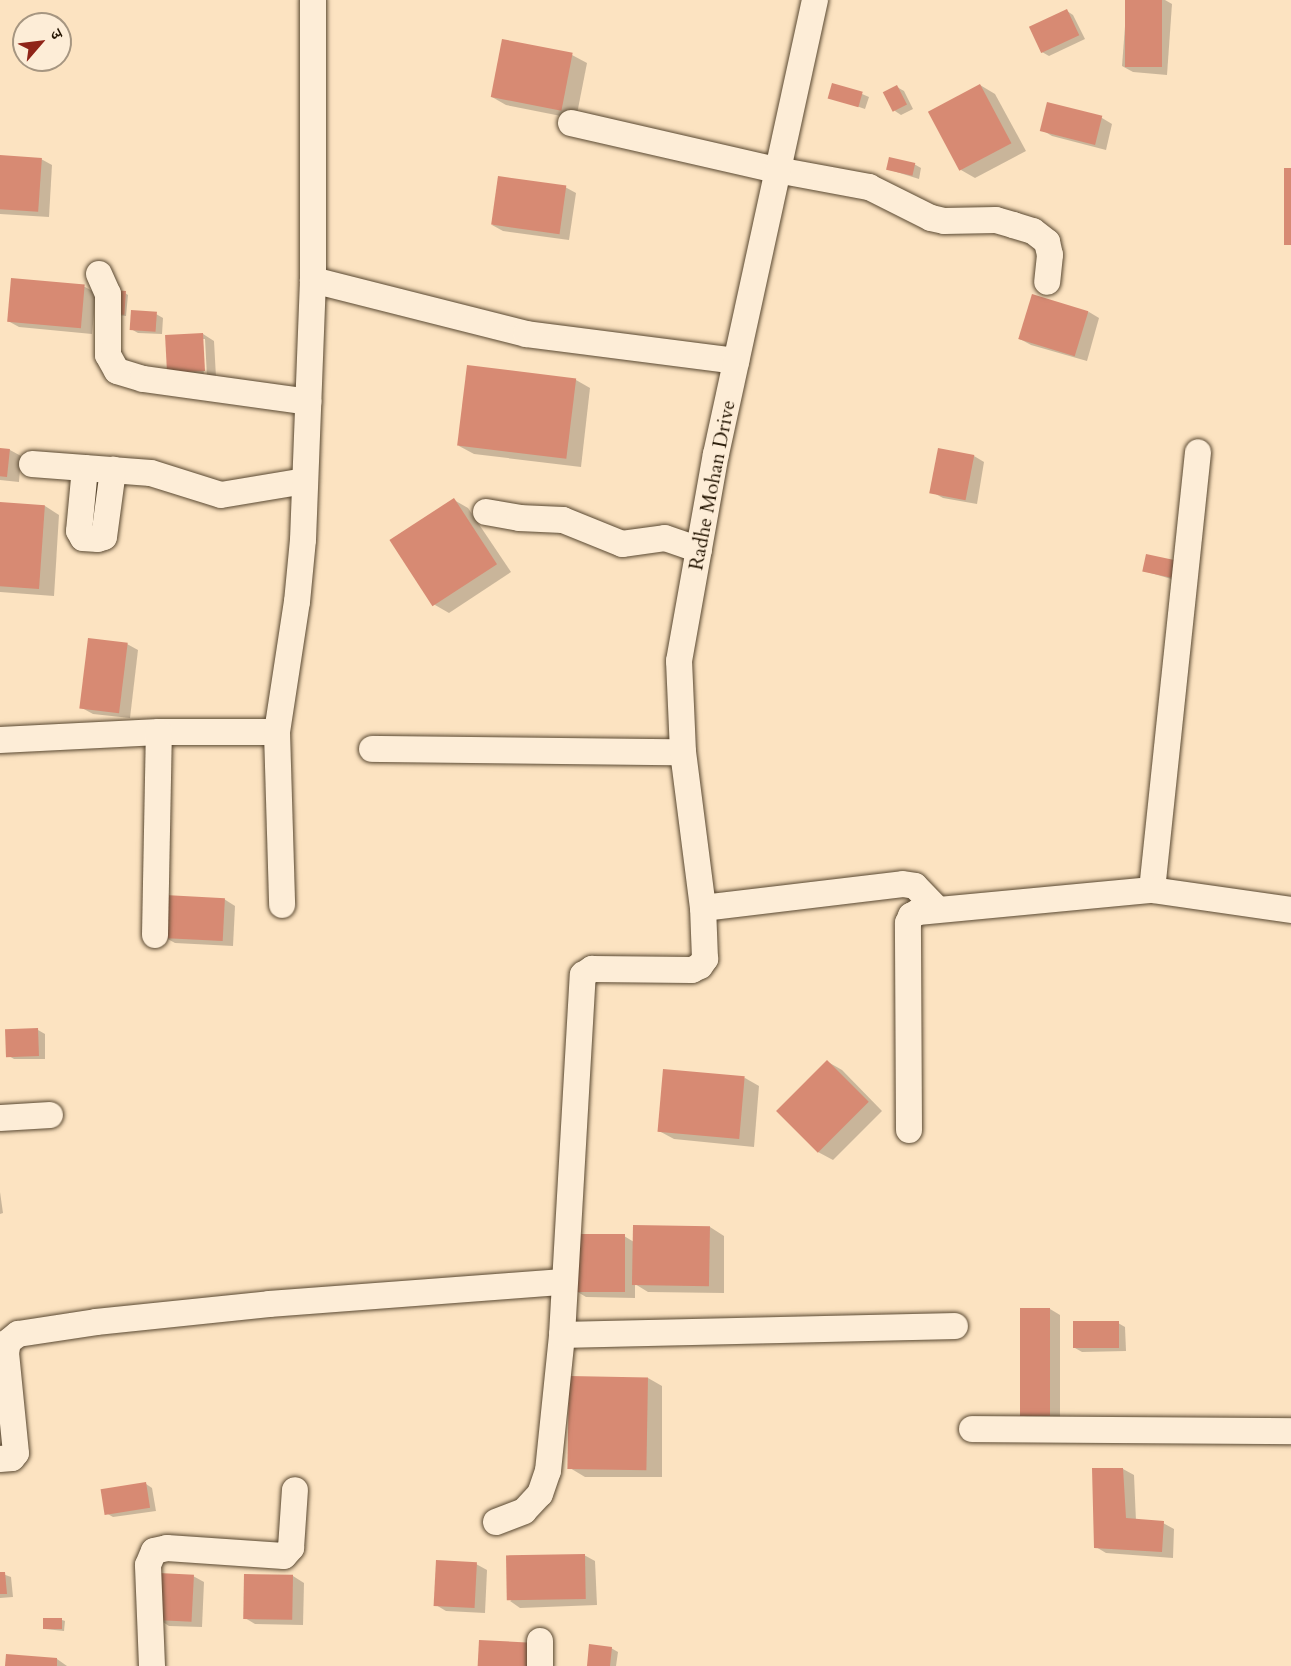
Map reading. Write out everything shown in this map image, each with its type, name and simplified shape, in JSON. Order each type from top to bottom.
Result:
[{"type":"street","points":[[282,905],[277,732],[297,602],[305,481],[313,280],[311,95],[313,0]]},
{"type":"street","name":"Radhe Mohan Drive","points":[[563,1282],[583,975],[592,969],[692,969],[700,966],[705,959],[703,908],[683,752],[679,661],[736,361],[815,0]]},
{"type":"street","points":[[571,123],[777,170],[869,187],[931,218],[996,220],[1033,231],[1047,242],[1050,255],[1047,282]]},
{"type":"street","points":[[99,274],[108,294],[108,355],[117,371],[142,379],[308,402]]},
{"type":"street","points":[[313,280],[526,333],[736,361]]},
{"type":"street","points":[[1152,890],[1198,452]]},
{"type":"street","points":[[32,464],[159,475],[221,495],[305,481]]},
{"type":"street","points":[[86,468],[79,531],[84,538],[104,537],[113,470]]},
{"type":"street","points":[[486,512],[519,519],[563,520],[622,544],[665,538],[699,550]]},
{"type":"street","points":[[0,740],[159,732],[277,732]]},
{"type":"street","points":[[155,935],[159,732]]},
{"type":"street","points":[[372,749],[683,752]]},
{"type":"street","points":[[703,908],[903,884],[915,886],[937,909]]},
{"type":"street","points":[[909,1130],[908,923],[911,916],[918,912],[937,909],[1152,890],[1291,910]]},
{"type":"street","points":[[0,1118],[50,1115]]},
{"type":"street","points":[[0,1459],[12,1458],[16,1453],[6,1353],[8,1342],[18,1334],[96,1322],[269,1304],[563,1282],[562,1335],[545,1482],[540,1494],[520,1514],[496,1522]]},
{"type":"street","points":[[562,1335],[955,1326]]},
{"type":"street","points":[[972,1429],[1291,1431]]},
{"type":"street","points":[[152,1666],[148,1565],[154,1551],[167,1548],[284,1556],[291,1548],[295,1490]]},
{"type":"building","points":[[1125,0],[1162,0],[1162,67],[1125,67]]},
{"type":"building","points":[[1067,9],[1079,35],[1041,53],[1029,27]]},
{"type":"building","points":[[502,39],[573,53],[561,111],[491,97]]},
{"type":"building","points":[[832,83],[863,92],[858,107],[828,98]]},
{"type":"building","points":[[980,84],[1011,143],[959,171],[928,112]]},
{"type":"building","points":[[897,85],[907,105],[893,112],[883,92]]},
{"type":"building","points":[[1047,102],[1102,116],[1095,145],[1040,131]]},
{"type":"building","points":[[0,155],[42,158],[38,212],[0,209]]},
{"type":"building","points":[[889,157],[915,163],[912,176],[886,170]]},
{"type":"building","points":[[1284,168],[1291,168],[1291,245],[1284,245]]},
{"type":"building","points":[[498,176],[566,186],[560,234],[491,225]]},
{"type":"building","points":[[11,278],[85,284],[81,328],[7,322]]},
{"type":"building","points":[[113,290],[126,291],[124,315],[111,314]]},
{"type":"building","points":[[1032,294],[1088,311],[1075,356],[1018,339]]},
{"type":"building","points":[[131,310],[157,312],[156,332],[130,330]]},
{"type":"building","points":[[203,333],[205,371],[167,373],[165,335]]},
{"type":"building","points":[[467,365],[576,378],[566,459],[457,445]]},
{"type":"building","points":[[0,448],[10,449],[7,477],[0,476]]},
{"type":"building","points":[[938,448],[974,455],[966,500],[929,493]]},
{"type":"building","points":[[454,498],[497,564],[432,606],[389,540]]},
{"type":"building","points":[[0,502],[45,505],[39,589],[0,586]]},
{"type":"building","points":[[1146,554],[1175,560],[1172,578],[1142,572]]},
{"type":"building","points":[[88,638],[128,643],[119,713],[79,708]]},
{"type":"building","points":[[165,895],[225,898],[223,941],[163,938]]},
{"type":"building","points":[[38,1028],[39,1056],[6,1057],[5,1029]]},
{"type":"building","points":[[827,1060],[869,1102],[818,1153],[776,1111]]},
{"type":"building","points":[[663,1069],[745,1076],[739,1139],[658,1132]]},
{"type":"building","points":[[633,1225],[710,1226],[709,1286],[632,1285]]},
{"type":"building","points":[[575,1234],[625,1234],[625,1292],[575,1292]]},
{"type":"building","points":[[1020,1308],[1050,1308],[1050,1416],[1020,1416]]},
{"type":"building","points":[[1073,1321],[1119,1321],[1119,1348],[1073,1348]]},
{"type":"building","points":[[569,1376],[648,1377],[646,1470],[567,1469]]},
{"type":"building","points":[[1092,1468],[1123,1468],[1126,1518],[1164,1521],[1162,1552],[1094,1548]]},
{"type":"building","points":[[146,1482],[150,1508],[105,1515],[101,1489]]},
{"type":"building","points":[[585,1554],[586,1599],[507,1600],[506,1555]]},
{"type":"building","points":[[436,1560],[477,1562],[475,1608],[434,1606]]},
{"type":"building","points":[[0,1572],[5,1572],[7,1594],[0,1594]]},
{"type":"building","points":[[159,1573],[194,1575],[191,1622],[157,1620]]},
{"type":"building","points":[[244,1574],[293,1575],[292,1620],[243,1619]]},
{"type":"building","points":[[43,1618],[62,1618],[62,1629],[43,1629]]},
{"type":"building","points":[[479,1640],[536,1643],[535,1666],[478,1666]]},
{"type":"building","points":[[589,1644],[612,1647],[610,1666],[587,1666]]},
{"type":"building","points":[[6,1654],[57,1658],[57,1666],[5,1666]]}]
